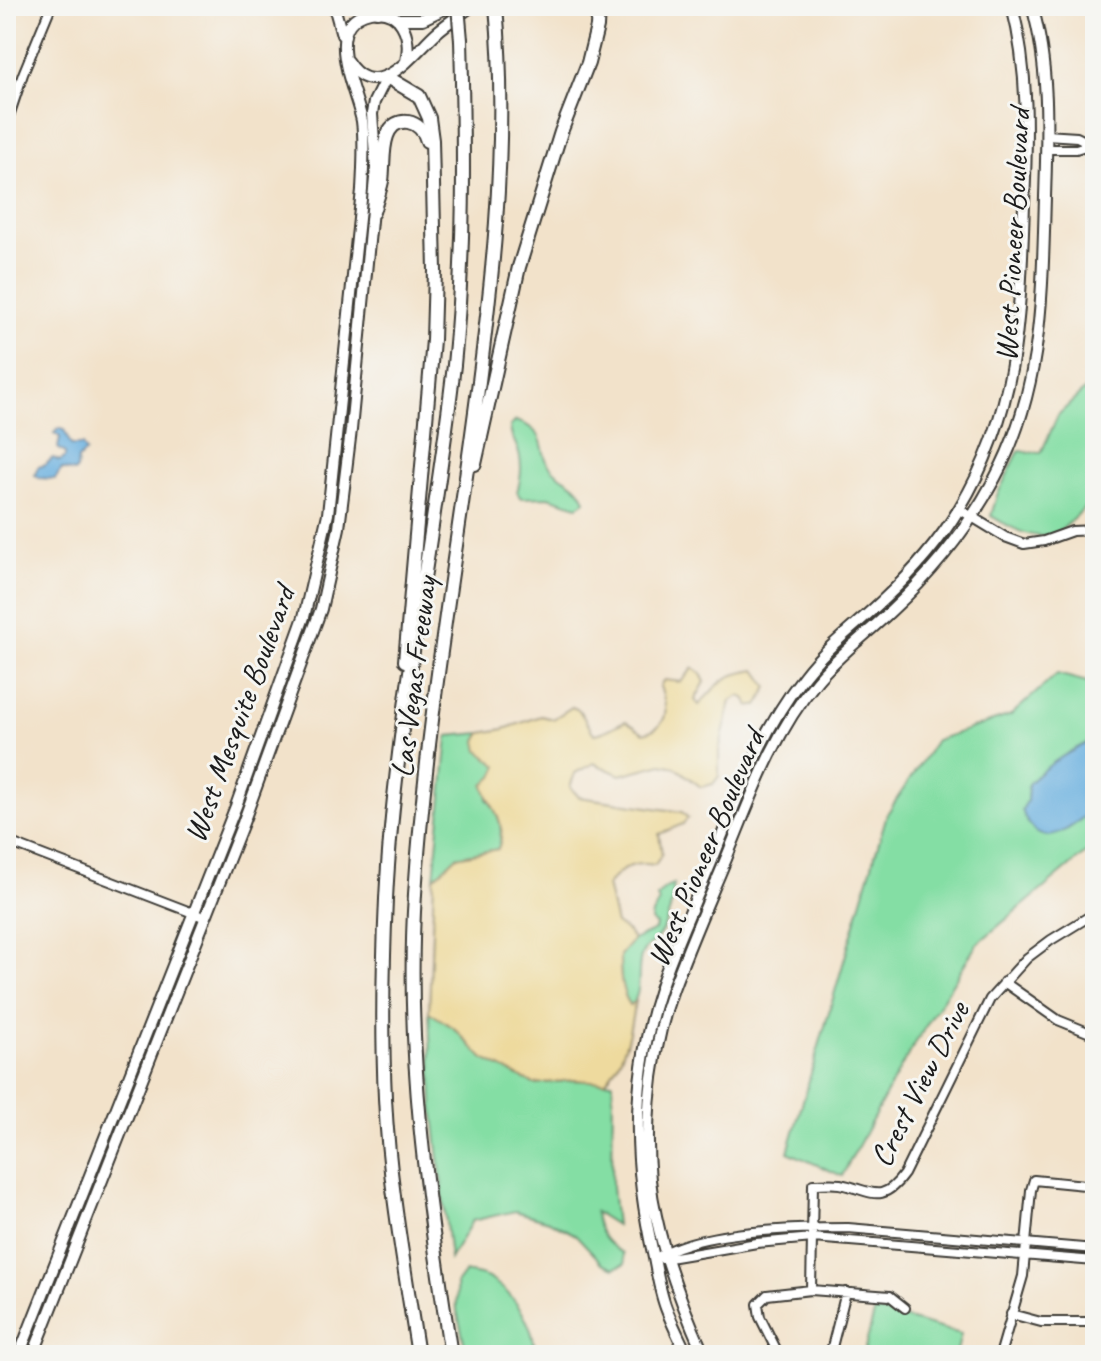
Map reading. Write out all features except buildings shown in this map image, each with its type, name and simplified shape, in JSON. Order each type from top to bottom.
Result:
[{"type":"highway","name":"Las Vegas Freeway","points":[[418,1355],[396,1205],[385,1101],[383,1009],[386,897],[399,752],[453,367],[461,283],[464,173],[458,6]]},
{"type":"highway","points":[[589,6],[594,37]]},
{"type":"highway","points":[[456,549],[519,267],[561,132],[588,63],[598,6]]},
{"type":"highway","name":"Las Vegas Freeway","points":[[451,1355],[418,1116],[414,1000],[415,896],[433,711],[489,308],[496,237],[499,110],[496,10]]},
{"type":"highway","points":[[387,77],[419,96],[429,118],[435,271],[433,340],[399,752]]},
{"type":"highway","points":[[373,212],[381,183],[387,135],[392,127],[402,122],[413,123],[425,133],[431,147]]},
{"type":"main road","points":[[334,6],[340,21],[345,60],[358,74],[371,79],[387,77],[398,71],[442,27],[472,6]]},
{"type":"main road","points":[[343,39],[353,20],[381,11],[424,19],[450,6]]},
{"type":"main road","name":"West Pioneer Boulevard","points":[[687,1355],[665,1306],[644,1215],[637,1163],[639,1092],[646,1041],[671,960],[758,748],[780,709],[826,650],[905,578],[935,544],[959,509],[999,425],[1010,385],[1021,306],[1027,149],[1026,82],[1012,6]]},
{"type":"main road","name":"West Pioneer Boulevard","points":[[704,1355],[682,1305],[655,1214],[649,1165],[650,1098],[658,1043],[672,992],[767,756],[815,683],[856,640],[919,585],[973,517],[997,475],[1017,428],[1033,369],[1041,304],[1045,80],[1039,28],[1032,6]]},
{"type":"main road","points":[[381,11],[407,31],[410,46],[406,61]]},
{"type":"main road","name":"West Mesquite Boulevard","points":[[18,1353],[236,806],[304,617],[328,514],[364,149],[356,95],[345,60]]},
{"type":"main road","name":"West Mesquite Boulevard","points":[[33,1355],[243,823],[304,659],[332,562],[343,504],[373,212],[376,168],[372,114],[374,102],[387,77]]},
{"type":"main road","points":[[1026,134],[1046,135]]},
{"type":"main road","points":[[1027,149],[1046,149]]},
{"type":"main road","points":[[236,806],[243,823]]},
{"type":"street","points":[[6,125],[51,6]]},
{"type":"street","points":[[1046,135],[1077,137],[1092,143]]},
{"type":"street","points":[[1046,149],[1076,149],[1092,143]]},
{"type":"street","points":[[959,509],[1005,537],[1024,544],[1072,531],[1095,530]]},
{"type":"street","points":[[6,841],[206,918]]},
{"type":"street","name":"Crest View Drive","points":[[811,1290],[813,1184],[839,1184],[866,1193],[882,1194],[895,1187],[990,999],[1027,958],[1095,913]]},
{"type":"street","points":[[1004,982],[1058,1020],[1095,1035]]},
{"type":"street","points":[[1000,1355],[1023,1276],[1034,1180],[1095,1186]]},
{"type":"street","points":[[654,1260],[694,1242],[813,1228],[848,1228],[1095,1249]]},
{"type":"street","points":[[667,1255],[813,1238],[1095,1261]]},
{"type":"street","points":[[779,1355],[760,1317],[758,1304],[767,1295],[811,1290],[890,1296],[905,1308]]},
{"type":"street","points":[[830,1355],[846,1292]]},
{"type":"street","points":[[1011,1314],[1041,1322],[1095,1322]]},
{"type":"green space","points":[[1095,380],[1095,499],[1062,529],[1044,536],[1026,533],[991,516],[997,495],[1019,451],[1041,453],[1058,415]]},
{"type":"green space","points":[[516,421],[536,432],[549,465],[578,489],[585,501],[578,506],[548,497],[521,498],[517,492],[521,462],[510,429]]},
{"type":"green space","points":[[1057,674],[1095,684],[1095,845],[977,944],[903,1063],[842,1176],[788,1152],[887,814],[936,740],[1011,715]]},
{"type":"green space","points":[[482,733],[477,741],[498,766],[487,799],[500,822],[498,849],[456,857],[434,878],[448,736]]},
{"type":"green space","points":[[674,884],[664,926],[641,957],[637,995],[631,1006],[623,988],[620,955],[633,940],[655,930],[656,925],[651,921],[659,902],[657,897]]},
{"type":"green space","points":[[429,1012],[454,1028],[484,1059],[534,1084],[575,1080],[613,1082],[612,1187],[616,1225],[595,1212],[600,1231],[623,1253],[625,1264],[614,1268],[602,1263],[576,1235],[549,1221],[515,1211],[472,1221],[450,1259],[433,1106]]},
{"type":"green space","points":[[465,1272],[490,1279],[515,1302],[528,1322],[535,1355],[467,1355],[457,1311],[456,1284]]},
{"type":"green space","points":[[875,1310],[961,1334],[956,1355],[863,1355]]},
{"type":"sand","points":[[693,668],[705,682],[695,700],[699,705],[718,685],[736,674],[756,670],[768,687],[758,706],[750,706],[745,698],[739,696],[731,701],[719,751],[719,776],[713,784],[701,787],[675,767],[662,764],[620,775],[594,763],[575,773],[570,787],[579,797],[682,812],[688,818],[683,824],[659,834],[662,854],[655,865],[628,867],[607,885],[616,924],[633,940],[620,955],[624,994],[630,1005],[635,1001],[626,1044],[618,1063],[605,1082],[575,1080],[534,1084],[484,1059],[454,1028],[429,1012],[434,878],[456,857],[498,849],[501,839],[500,822],[484,785],[493,777],[498,766],[479,751],[477,741],[482,733],[541,716],[553,719],[572,707],[579,710],[594,734],[626,721],[644,733],[653,730],[665,714],[660,686],[664,680],[681,682]]},
{"type":"water","points":[[59,428],[64,430],[71,445],[82,445],[86,452],[78,459],[74,472],[62,469],[55,479],[39,478],[35,475],[38,467],[53,458],[60,461],[65,457],[65,453],[58,448],[60,437],[54,433]]},
{"type":"water","points":[[1095,739],[1095,806],[1057,834],[1047,836],[1037,833],[1022,810],[1027,801],[1028,784],[1059,758]]}]
